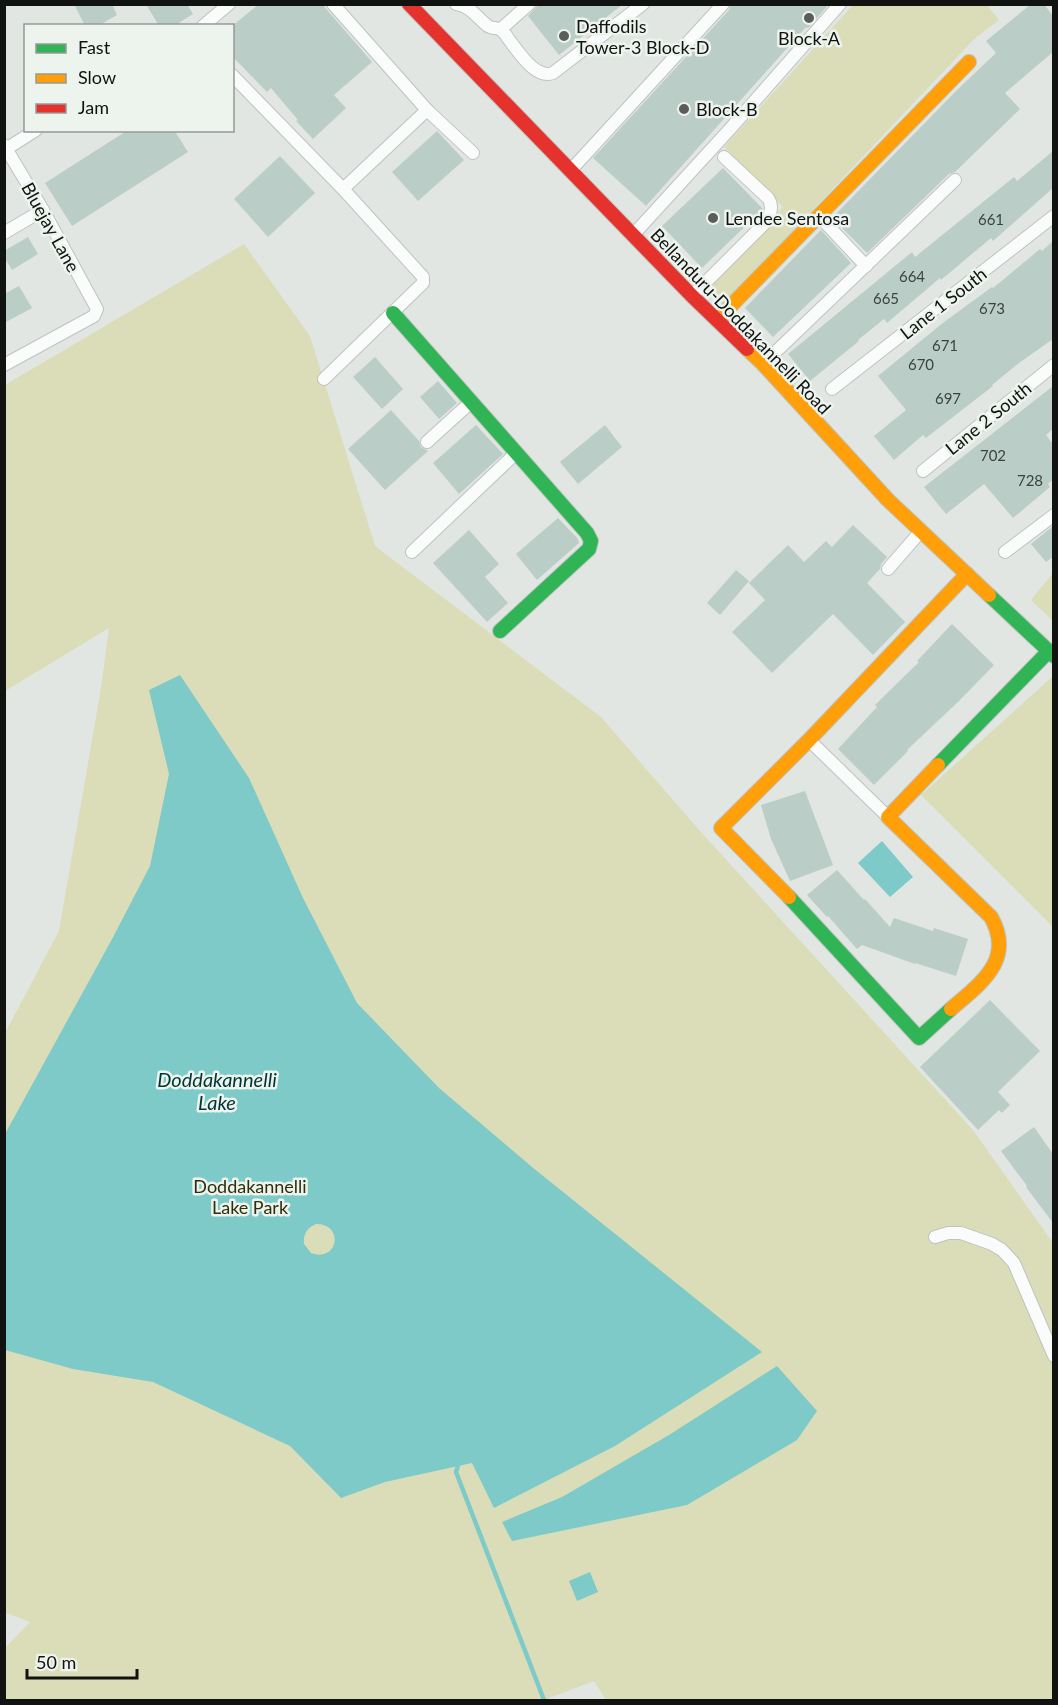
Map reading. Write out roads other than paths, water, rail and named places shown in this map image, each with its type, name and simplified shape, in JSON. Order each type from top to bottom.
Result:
[{"type":"street","points":[[204,24],[229,4]]},
{"type":"street","points":[[333,4],[427,110],[473,153]]},
{"type":"street","name":"Bellanduru-Doddakannelli Road","points":[[409,4],[633,236],[763,364],[888,500],[1051,654]]},
{"type":"street","points":[[456,4],[469,9],[488,26],[501,29],[520,55],[541,74],[547,75],[554,73],[643,4]]},
{"type":"street","points":[[501,29],[529,4]]},
{"type":"street","points":[[571,170],[674,61],[723,4]]},
{"type":"street","points":[[633,236],[731,123],[840,4]]},
{"type":"street","points":[[717,320],[969,62]]},
{"type":"street","points":[[234,77],[343,189],[423,277],[423,283],[324,379]]},
{"type":"street","points":[[343,189],[427,110]]},
{"type":"street","points":[[5,147],[32,132]]},
{"type":"street","name":"Bluejay Lane","points":[[4,365],[94,316],[97,309],[43,210],[5,147]]},
{"type":"street","points":[[692,296],[765,223],[770,214],[771,203],[768,198],[724,157]]},
{"type":"street","points":[[763,364],[955,180]]},
{"type":"street","points":[[4,233],[43,210]]},
{"type":"street","points":[[818,215],[866,266]]},
{"type":"street","name":"Lane 1 South","points":[[832,389],[1053,216]]},
{"type":"street","points":[[393,313],[587,533],[591,541],[589,549],[500,631]]},
{"type":"street","name":"Lane 2 South","points":[[923,471],[1053,365]]},
{"type":"street","points":[[427,442],[471,402]]},
{"type":"street","points":[[412,552],[516,453]]},
{"type":"street","points":[[1005,552],[1053,515]]},
{"type":"street","points":[[888,569],[921,531]]},
{"type":"street","points":[[809,740],[992,917],[997,926],[1000,947],[993,969],[919,1038],[788,896],[721,828],[809,740],[967,574]]},
{"type":"street","points":[[888,817],[1051,654]]},
{"type":"street","points":[[935,1237],[948,1233],[961,1233],[1002,1250],[1014,1263],[1053,1356]]},
{"type":"water","name":"Doddakannelli Lake","points":[[180,675],[249,778],[303,898],[357,1003],[439,1088],[532,1167],[762,1352],[615,1446],[494,1508],[472,1463],[385,1482],[341,1498],[290,1446],[153,1382],[73,1369],[5,1350],[5,1134],[150,866],[169,774],[149,690]],"holes":[[[316,1224],[325,1226],[334,1236],[332,1248],[320,1255],[311,1253],[304,1244],[306,1232]]]},
{"type":"water","points":[[882,841],[913,877],[890,897],[858,863]]},
{"type":"water","points":[[777,1366],[817,1411],[797,1440],[687,1505],[512,1541],[502,1522],[562,1497],[669,1435]]},
{"type":"water","points":[[590,1572],[598,1592],[577,1601],[569,1581]]},
{"type":"waterway","points":[[459,1462],[456,1472],[544,1700]]},
{"type":"place","name":"Block-A","points":[[809,18]]},
{"type":"place","name":"Daffodils Tower-3 Block-D","points":[[564,36]]},
{"type":"place","name":"Block-B","points":[[684,109]]},
{"type":"place","name":"Lendee Sentosa","points":[[713,218]]},
{"type":"park label","name":"Doddakannelli Lake Park","points":[[250,1196]]}]
